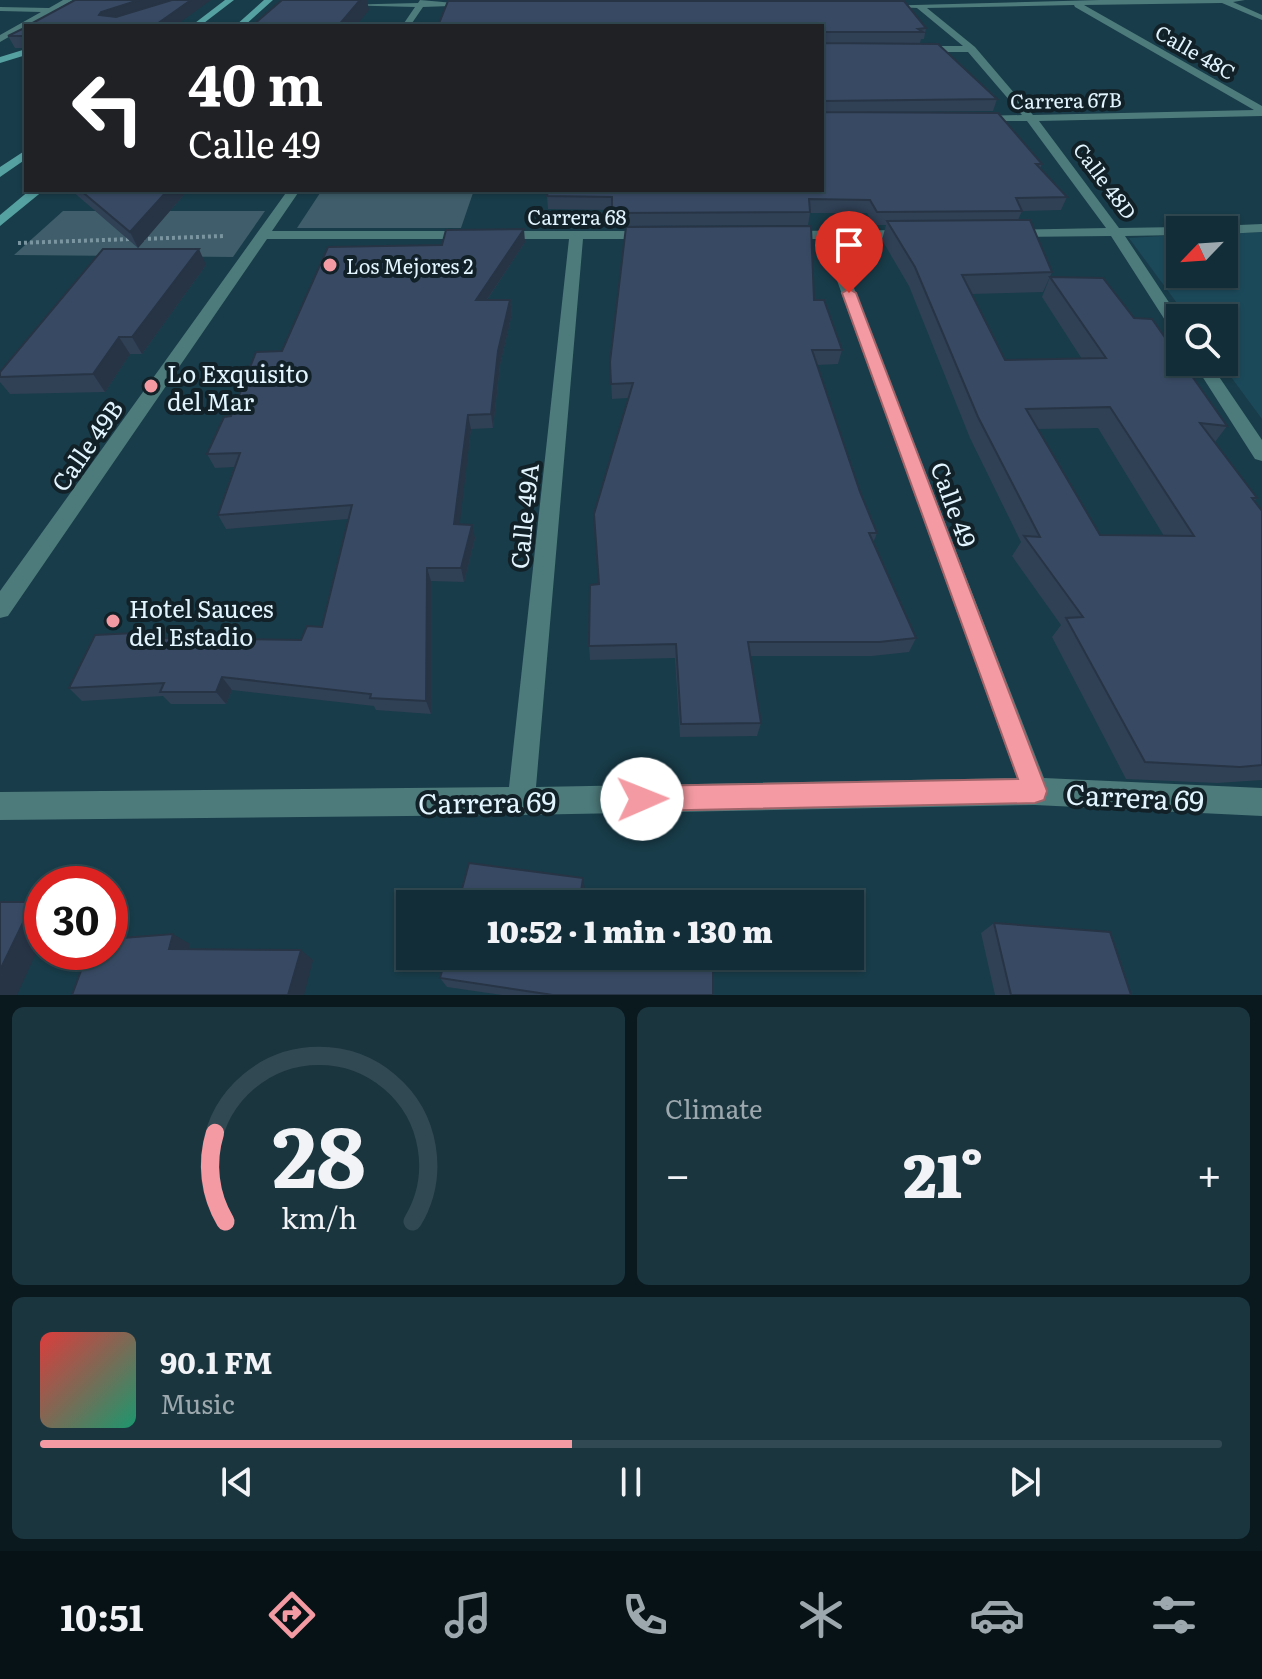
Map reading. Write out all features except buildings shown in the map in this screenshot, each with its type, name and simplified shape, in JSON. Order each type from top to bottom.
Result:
[{"type":"main road","points":[[198,24],[230,0]]},
{"type":"main road","points":[[247,2],[266,2]]},
{"type":"main road","points":[[241,24],[266,2]]},
{"type":"main road","points":[[0,60],[24,53]]},
{"type":"main road","points":[[0,173],[24,155]]},
{"type":"main road","points":[[0,222],[36,192]]},
{"type":"street","points":[[27,24],[69,0]]},
{"type":"street","points":[[1221,0],[1262,18]]},
{"type":"street","points":[[873,6],[1241,0]]},
{"type":"street","points":[[266,2],[281,5]]},
{"type":"street","points":[[324,5],[422,2],[483,5]]},
{"type":"street","points":[[407,24],[422,2]]},
{"type":"street","name":"Calle 48C","points":[[1074,2],[1262,111]]},
{"type":"street","name":"Calle 48D","points":[[917,3],[951,27],[1032,119],[1119,234],[1166,309]]},
{"type":"street","points":[[0,9],[50,11]]},
{"type":"street","points":[[0,39],[24,26]]},
{"type":"street","points":[[897,49],[972,49]]},
{"type":"street","name":"Carrera 67B","points":[[972,119],[1262,111]]},
{"type":"street","name":"Calle 49B","points":[[0,609],[293,192]]},
{"type":"street","points":[[1238,229],[1262,228]]},
{"type":"street","points":[[996,234],[1166,232]]},
{"type":"street","points":[[764,235],[919,234]]},
{"type":"street","name":"Carrera 68","points":[[261,235],[670,235]]},
{"type":"street","name":"Calle 49","points":[[827,235],[1035,791]]},
{"type":"street","name":"Calle 49A","points":[[521,801],[576,236]]},
{"type":"street","points":[[1210,376],[1262,454]]},
{"type":"street","name":"Carrera 69","points":[[0,806],[521,801],[1035,791],[1262,802]]},
{"type":"path","points":[[14,243],[261,235]]},
{"type":"shaded area","points":[[321,192],[473,192],[461,228],[297,228]]},
{"type":"shaded area","points":[[63,211],[265,211],[233,257],[14,255]]},
{"type":"shaded area","points":[[1262,232],[1262,419],[1230,376],[1238,376],[1238,304],[1178,304],[1129,238],[1166,236],[1166,288],[1238,288],[1238,233]]},
{"type":"place","name":"Los Mejores 2","points":[[330,265]]},
{"type":"place","name":"Lo Exquisito del Mar","points":[[151,386]]},
{"type":"place","name":"Hotel Sauces del Estadio","points":[[113,621]]},
{"type":"route","points":[[642,799],[1035,791],[849,293]]}]
